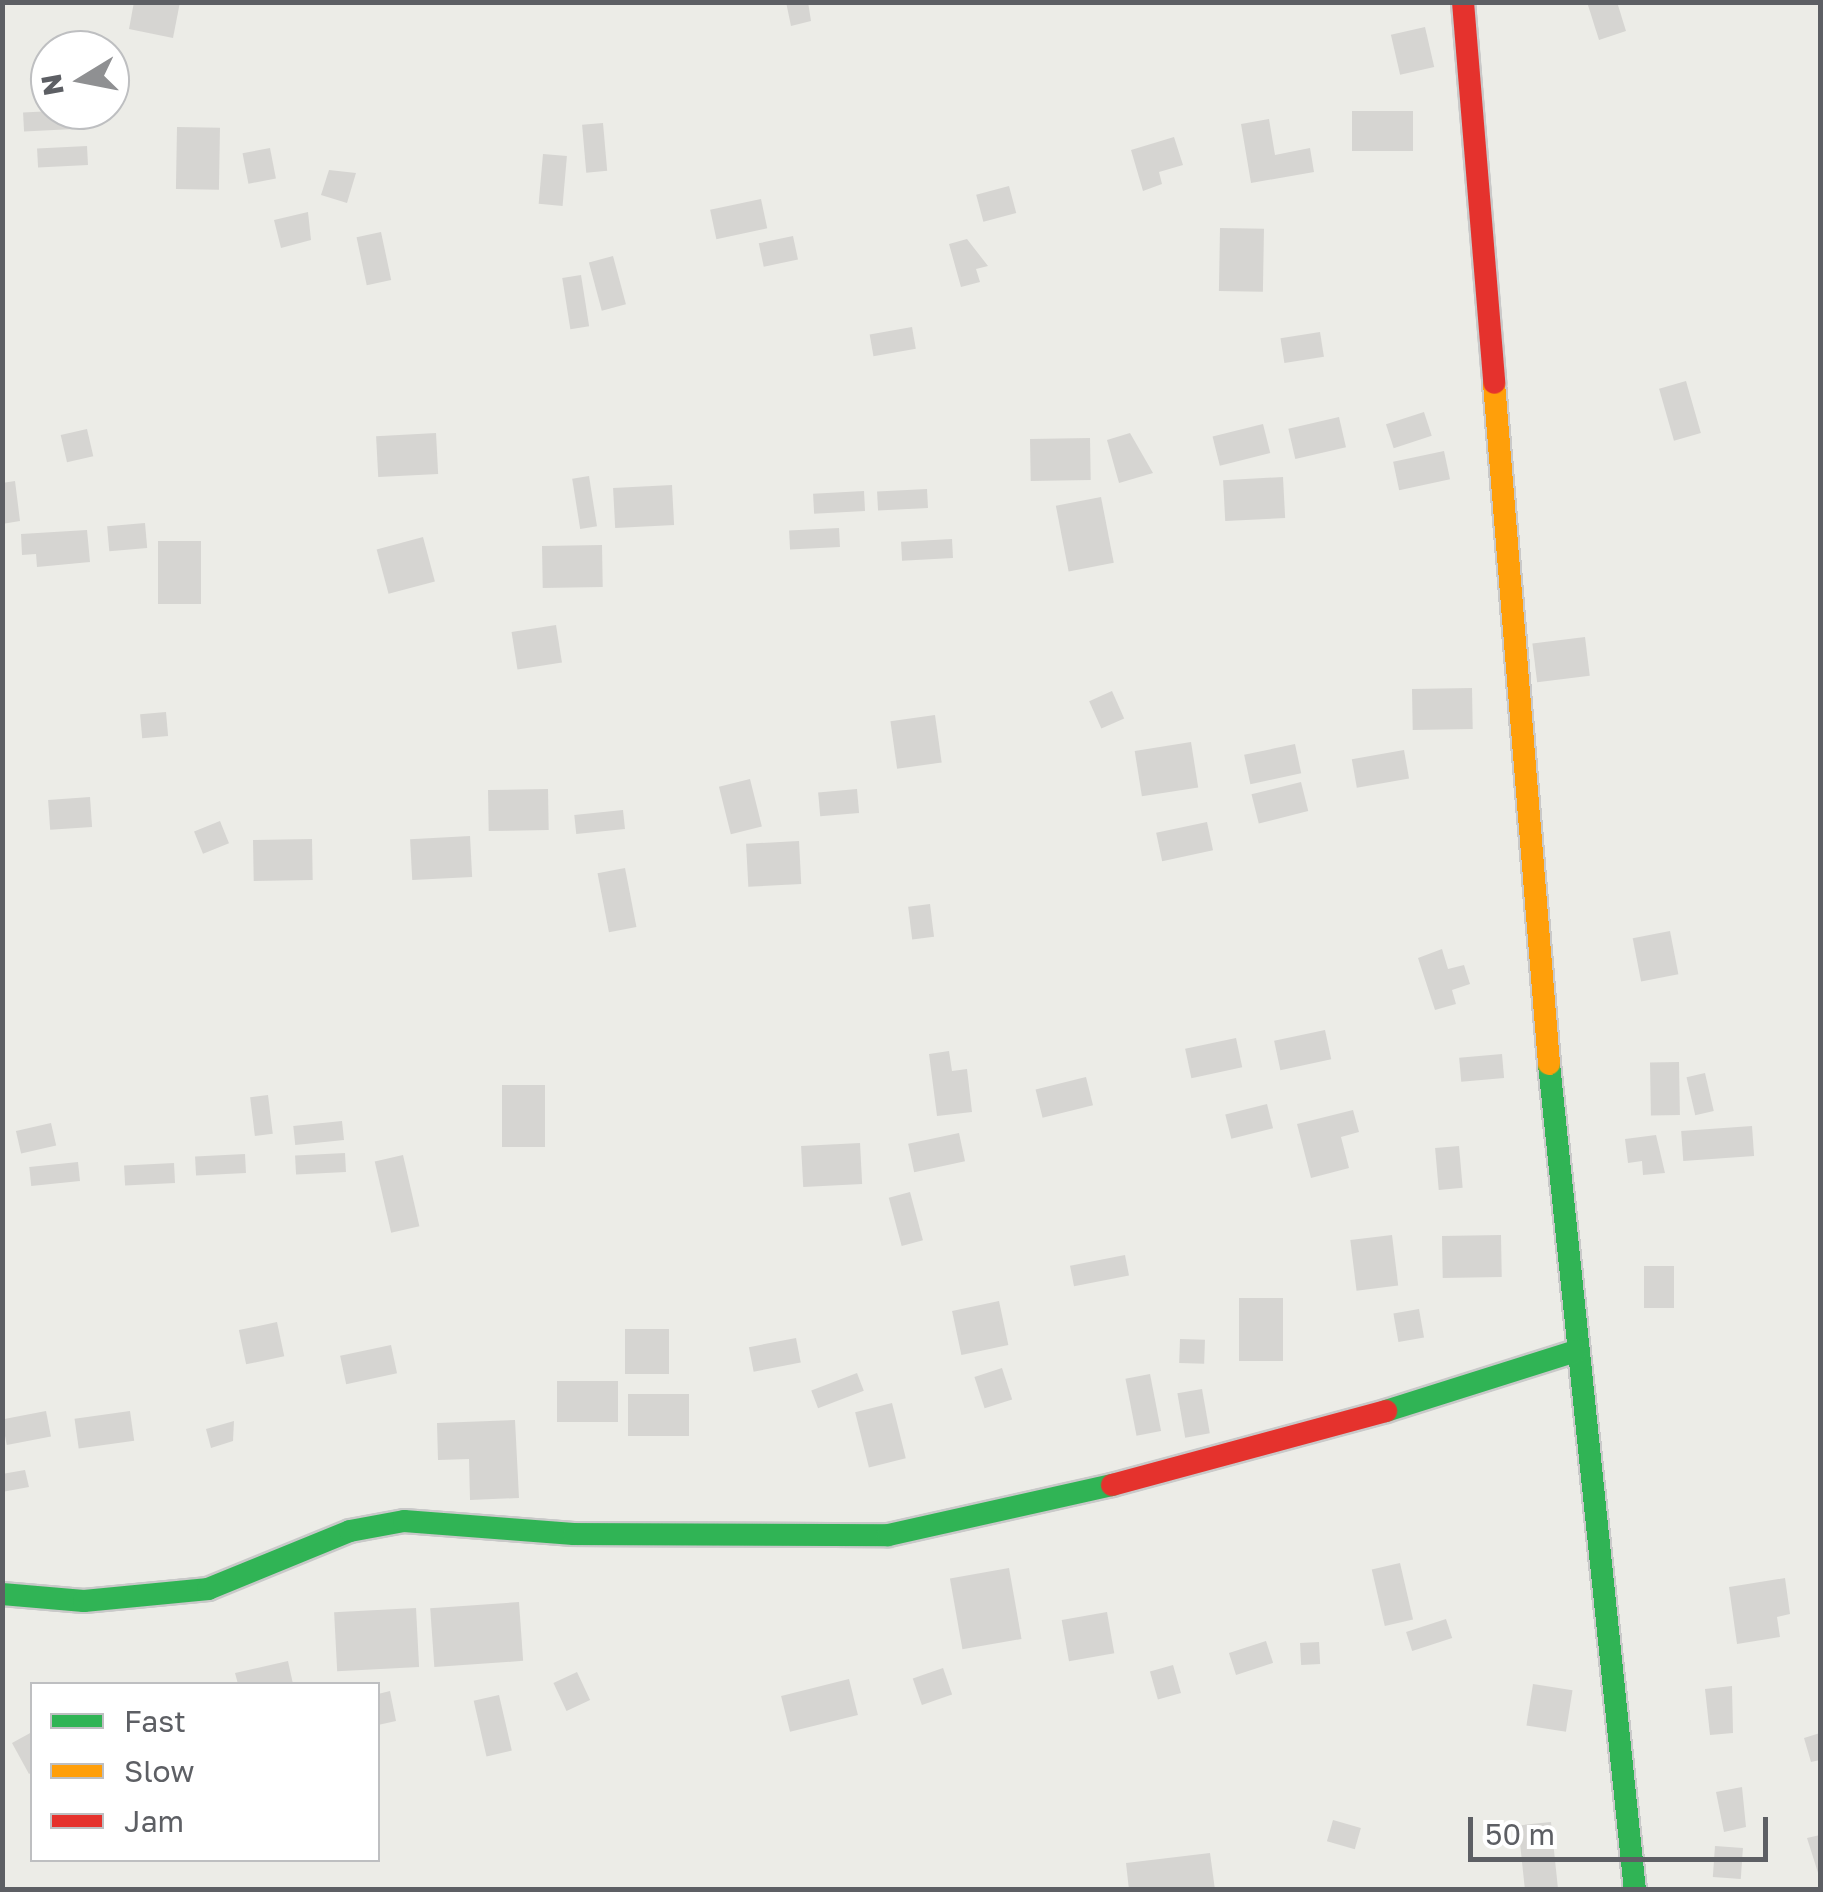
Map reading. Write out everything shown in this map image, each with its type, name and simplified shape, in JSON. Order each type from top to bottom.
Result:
[{"type":"street","points":[[1462,2],[1576,1351],[1636,1890]]},
{"type":"street","points":[[2,1594],[84,1601],[208,1589],[350,1532],[404,1521],[574,1534],[888,1535],[1241,1457],[1576,1351]]},
{"type":"building","points":[[134,2],[180,2],[173,38],[129,29]]},
{"type":"building","points":[[786,2],[808,2],[811,21],[791,26]]},
{"type":"building","points":[[1587,2],[1617,2],[1626,31],[1599,40]]},
{"type":"building","points":[[1425,27],[1434,67],[1400,75],[1391,35]]},
{"type":"building","points":[[1352,111],[1413,111],[1413,151],[1352,151]]},
{"type":"building","points":[[30,112],[30,130],[54,130],[24,132],[23,113]]},
{"type":"building","points":[[1269,119],[1275,155],[1310,148],[1314,172],[1251,183],[1241,124]]},
{"type":"building","points":[[603,123],[607,171],[586,173],[582,125]]},
{"type":"building","points":[[177,127],[220,128],[219,190],[176,189]]},
{"type":"building","points":[[1174,137],[1183,165],[1159,172],[1162,184],[1143,191],[1131,150]]},
{"type":"building","points":[[87,146],[88,165],[38,168],[37,149]]},
{"type":"building","points":[[270,148],[276,178],[248,184],[243,153]]},
{"type":"building","points":[[543,154],[567,156],[563,206],[539,204]]},
{"type":"building","points":[[329,170],[356,173],[347,203],[321,195]]},
{"type":"building","points":[[1009,186],[1016,213],[983,222],[976,195]]},
{"type":"building","points":[[761,199],[767,228],[716,239],[710,210]]},
{"type":"building","points":[[308,212],[311,240],[281,248],[274,220]]},
{"type":"building","points":[[1220,228],[1264,229],[1263,292],[1219,291]]},
{"type":"building","points":[[381,232],[391,280],[367,285],[357,237]]},
{"type":"building","points":[[793,236],[798,259],[764,267],[759,243]]},
{"type":"building","points":[[967,239],[988,266],[976,269],[980,282],[961,287],[949,244]]},
{"type":"building","points":[[613,256],[626,304],[602,311],[589,262]]},
{"type":"building","points":[[581,275],[589,326],[570,329],[562,278]]},
{"type":"building","points":[[912,327],[916,349],[873,356],[870,334]]},
{"type":"building","points":[[1320,332],[1324,357],[1284,363],[1280,338]]},
{"type":"building","points":[[1686,381],[1701,433],[1674,441],[1659,389]]},
{"type":"building","points":[[1424,412],[1432,436],[1394,448],[1386,424]]},
{"type":"building","points":[[1339,417],[1346,447],[1295,459],[1288,429]]},
{"type":"building","points":[[1263,424],[1270,453],[1220,466],[1213,437]]},
{"type":"building","points":[[87,429],[93,456],[67,462],[61,435]]},
{"type":"building","points":[[436,433],[438,474],[378,477],[376,436]]},
{"type":"building","points":[[1130,433],[1153,473],[1119,483],[1107,440]]},
{"type":"building","points":[[1090,438],[1091,480],[1031,481],[1030,439]]},
{"type":"building","points":[[1444,451],[1450,479],[1399,490],[1393,462]]},
{"type":"building","points":[[589,476],[597,526],[580,529],[572,479]]},
{"type":"building","points":[[1283,477],[1285,518],[1225,521],[1223,480]]},
{"type":"building","points":[[15,481],[20,521],[2,524],[2,483]]},
{"type":"building","points":[[672,485],[674,525],[615,528],[613,488]]},
{"type":"building","points":[[927,489],[928,508],[878,511],[877,492]]},
{"type":"building","points":[[864,491],[865,511],[814,514],[813,494]]},
{"type":"building","points":[[1101,497],[1114,563],[1069,572],[1056,506]]},
{"type":"building","points":[[145,523],[147,548],[109,551],[107,526]]},
{"type":"building","points":[[839,528],[840,547],[790,550],[789,531]]},
{"type":"building","points":[[87,530],[90,562],[37,567],[36,554],[22,555],[21,534]]},
{"type":"building","points":[[423,537],[435,581],[389,594],[377,549]]},
{"type":"building","points":[[952,539],[953,558],[902,561],[901,542]]},
{"type":"building","points":[[158,541],[201,541],[201,604],[158,604]]},
{"type":"building","points":[[602,545],[603,587],[543,588],[542,546]]},
{"type":"building","points":[[556,625],[562,663],[517,670],[512,632]]},
{"type":"building","points":[[1585,637],[1590,676],[1537,682],[1532,643]]},
{"type":"building","points":[[1472,688],[1473,729],[1413,730],[1412,689]]},
{"type":"building","points":[[1112,691],[1124,718],[1101,729],[1089,701]]},
{"type":"building","points":[[166,712],[168,736],[142,738],[140,714]]},
{"type":"building","points":[[935,715],[942,763],[897,769],[890,721]]},
{"type":"building","points":[[1191,742],[1198,787],[1142,796],[1135,751]]},
{"type":"building","points":[[1295,744],[1301,773],[1250,784],[1244,755]]},
{"type":"building","points":[[1404,750],[1409,779],[1357,788],[1352,759]]},
{"type":"building","points":[[750,779],[762,827],[731,834],[719,787]]},
{"type":"building","points":[[1301,782],[1308,811],[1259,823],[1252,794]]},
{"type":"building","points":[[548,789],[549,830],[489,831],[488,790]]},
{"type":"building","points":[[857,789],[859,813],[820,816],[818,792]]},
{"type":"building","points":[[90,797],[92,827],[50,830],[48,800]]},
{"type":"building","points":[[623,810],[625,829],[576,834],[574,815]]},
{"type":"building","points":[[220,821],[229,843],[203,854],[194,831]]},
{"type":"building","points":[[1207,822],[1213,850],[1162,861],[1156,833]]},
{"type":"building","points":[[470,836],[472,877],[412,880],[410,839]]},
{"type":"building","points":[[312,839],[313,880],[254,881],[253,840]]},
{"type":"building","points":[[799,841],[801,884],[748,887],[746,844]]},
{"type":"building","points":[[625,868],[636,927],[609,932],[598,873]]},
{"type":"building","points":[[930,904],[934,937],[912,939],[908,907]]},
{"type":"building","points":[[1670,931],[1678,974],[1641,981],[1633,938]]},
{"type":"building","points":[[1442,949],[1448,969],[1464,965],[1470,984],[1452,990],[1456,1004],[1435,1010],[1418,958]]},
{"type":"building","points":[[1325,1030],[1331,1059],[1280,1070],[1274,1041]]},
{"type":"building","points":[[1236,1038],[1242,1067],[1191,1078],[1185,1049]]},
{"type":"building","points":[[949,1051],[952,1071],[967,1069],[972,1112],[937,1116],[929,1054]]},
{"type":"building","points":[[1502,1054],[1504,1078],[1461,1082],[1459,1058]]},
{"type":"building","points":[[1679,1062],[1680,1115],[1651,1115],[1650,1063]]},
{"type":"building","points":[[1705,1073],[1714,1111],[1695,1115],[1686,1077]]},
{"type":"building","points":[[1086,1077],[1093,1105],[1043,1118],[1036,1090]]},
{"type":"building","points":[[502,1085],[545,1085],[545,1147],[502,1147]]},
{"type":"building","points":[[268,1095],[273,1134],[255,1136],[250,1097]]},
{"type":"building","points":[[1267,1104],[1273,1128],[1231,1139],[1225,1114]]},
{"type":"building","points":[[1353,1110],[1359,1132],[1341,1137],[1349,1168],[1311,1178],[1297,1124]]},
{"type":"building","points":[[342,1121],[344,1140],[295,1145],[293,1126]]},
{"type":"building","points":[[51,1123],[56,1145],[21,1154],[16,1131]]},
{"type":"building","points":[[1752,1126],[1754,1156],[1683,1161],[1681,1131]]},
{"type":"building","points":[[959,1133],[965,1161],[914,1172],[908,1144]]},
{"type":"building","points":[[1656,1135],[1665,1173],[1643,1175],[1642,1161],[1628,1163],[1625,1139]]},
{"type":"building","points":[[860,1143],[862,1184],[803,1187],[801,1146]]},
{"type":"building","points":[[1459,1146],[1463,1188],[1439,1190],[1435,1148]]},
{"type":"building","points":[[345,1153],[346,1172],[296,1175],[295,1156]]},
{"type":"building","points":[[245,1154],[246,1173],[196,1176],[195,1157]]},
{"type":"building","points":[[403,1155],[419,1226],[391,1233],[375,1162]]},
{"type":"building","points":[[78,1162],[80,1181],[31,1186],[29,1167]]},
{"type":"building","points":[[174,1163],[175,1183],[125,1186],[124,1166]]},
{"type":"building","points":[[910,1192],[923,1240],[902,1246],[889,1198]]},
{"type":"building","points":[[1392,1235],[1398,1286],[1357,1291],[1350,1240]]},
{"type":"building","points":[[1501,1235],[1502,1277],[1443,1278],[1442,1236]]},
{"type":"building","points":[[1125,1255],[1129,1276],[1074,1286],[1070,1266]]},
{"type":"building","points":[[1644,1266],[1674,1266],[1674,1308],[1644,1308]]},
{"type":"building","points":[[1239,1298],[1283,1298],[1283,1361],[1239,1361]]},
{"type":"building","points":[[999,1301],[1008,1345],[961,1355],[952,1311]]},
{"type":"building","points":[[1419,1309],[1424,1338],[1398,1342],[1393,1314]]},
{"type":"building","points":[[277,1322],[284,1356],[246,1364],[239,1330]]},
{"type":"building","points":[[625,1329],[669,1329],[669,1374],[625,1374]]},
{"type":"building","points":[[796,1338],[801,1363],[754,1372],[749,1347]]},
{"type":"building","points":[[1180,1339],[1205,1340],[1204,1364],[1179,1363]]},
{"type":"building","points":[[391,1345],[397,1373],[346,1384],[340,1356]]},
{"type":"building","points":[[1002,1368],[1012,1399],[985,1408],[974,1377]]},
{"type":"building","points":[[857,1373],[864,1391],[818,1408],[811,1391]]},
{"type":"building","points":[[1150,1374],[1161,1431],[1137,1436],[1125,1379]]},
{"type":"building","points":[[557,1381],[618,1381],[618,1422],[557,1422]]},
{"type":"building","points":[[1202,1389],[1210,1433],[1185,1438],[1177,1393]]},
{"type":"building","points":[[628,1394],[689,1394],[689,1436],[628,1436]]},
{"type":"building","points":[[892,1403],[906,1458],[869,1467],[855,1412]]},
{"type":"building","points":[[46,1411],[51,1437],[7,1445],[2,1420]]},
{"type":"building","points":[[130,1411],[134,1441],[79,1449],[75,1419]]},
{"type":"building","points":[[515,1420],[519,1498],[470,1500],[469,1459],[438,1460],[437,1423]]},
{"type":"building","points":[[234,1421],[233,1441],[211,1448],[206,1429]]},
{"type":"building","points":[[25,1470],[29,1487],[2,1492],[2,1474]]},
{"type":"building","points":[[1400,1563],[1413,1620],[1385,1626],[1372,1570]]},
{"type":"building","points":[[1009,1568],[1022,1639],[962,1649],[950,1578]]},
{"type":"building","points":[[1785,1578],[1790,1614],[1777,1617],[1780,1637],[1737,1644],[1729,1587]]},
{"type":"building","points":[[519,1602],[523,1661],[434,1667],[430,1608]]},
{"type":"building","points":[[416,1608],[419,1667],[337,1671],[334,1612]]},
{"type":"building","points":[[1107,1612],[1114,1653],[1069,1661],[1062,1620]]},
{"type":"building","points":[[1446,1619],[1452,1638],[1412,1651],[1406,1632]]},
{"type":"building","points":[[1266,1641],[1273,1663],[1236,1675],[1229,1653]]},
{"type":"building","points":[[1319,1642],[1320,1664],[1301,1665],[1300,1643]]},
{"type":"building","points":[[288,1661],[293,1682],[237,1682],[235,1673]]},
{"type":"building","points":[[1173,1665],[1181,1693],[1158,1699],[1150,1672]]},
{"type":"building","points":[[943,1668],[952,1694],[922,1705],[913,1678]]},
{"type":"building","points":[[577,1672],[590,1700],[567,1711],[553,1683]]},
{"type":"building","points":[[849,1679],[858,1715],[790,1732],[781,1696]]},
{"type":"building","points":[[1533,1684],[1573,1690],[1566,1732],[1526,1725]]},
{"type":"building","points":[[1732,1686],[1733,1733],[1710,1735],[1705,1689]]},
{"type":"building","points":[[390,1691],[396,1721],[380,1725],[380,1694]]},
{"type":"building","points":[[499,1695],[512,1751],[486,1756],[474,1701]]},
{"type":"building","points":[[30,1733],[29,1774],[12,1743]]},
{"type":"building","points":[[1820,1733],[1820,1760],[1811,1762],[1804,1738]]},
{"type":"building","points":[[1742,1787],[1746,1827],[1724,1832],[1716,1792]]},
{"type":"building","points":[[1333,1820],[1361,1828],[1355,1849],[1327,1841]]},
{"type":"building","points":[[1551,1822],[1558,1889],[1525,1890],[1518,1825]]},
{"type":"building","points":[[1820,1835],[1820,1879],[1807,1838]]},
{"type":"building","points":[[1715,1846],[1743,1848],[1741,1879],[1713,1877]]},
{"type":"building","points":[[1210,1853],[1215,1890],[1129,1890],[1126,1863]]},
{"type":"traffic: fast","points":[[1549,1064],[1635,1890]]},
{"type":"traffic: fast","points":[[1386,1411],[1576,1351]]},
{"type":"traffic: fast","points":[[2,1594],[84,1601],[208,1589],[350,1531],[404,1521],[574,1534],[888,1535],[1112,1485]]},
{"type":"traffic: slow","points":[[1494,383],[1549,1064]]},
{"type":"traffic: jam","points":[[1463,2],[1494,383]]},
{"type":"traffic: jam","points":[[1112,1485],[1386,1411]]}]
